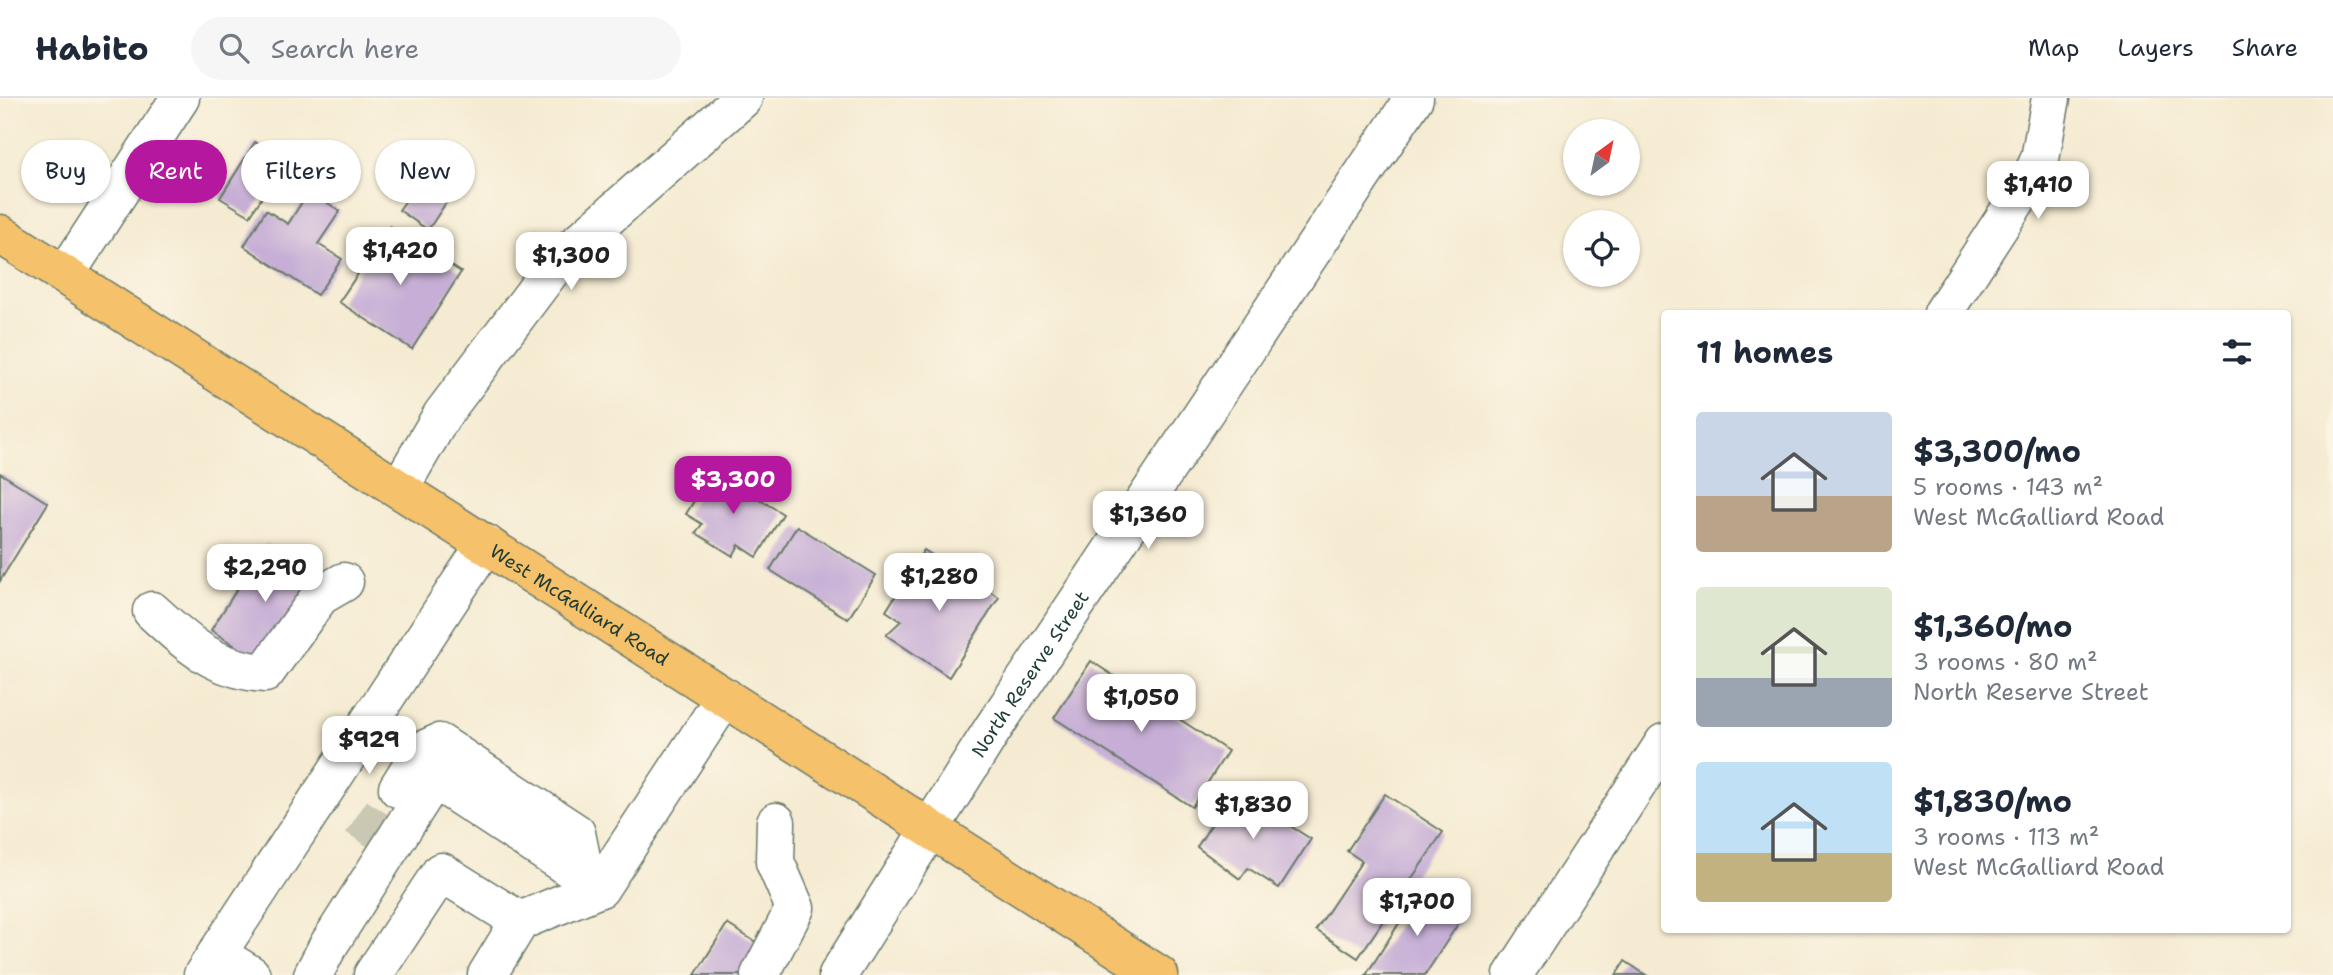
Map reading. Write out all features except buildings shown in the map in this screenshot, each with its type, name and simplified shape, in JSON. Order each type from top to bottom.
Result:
[{"type":"main road","name":"West McGalliard Road","points":[[0,234],[1158,975]]},
{"type":"street","points":[[65,275],[180,98]]},
{"type":"street","points":[[399,489],[442,415],[558,261],[743,98]]},
{"type":"street","name":"North Reserve Street","points":[[838,975],[1000,719],[1414,98]]},
{"type":"street","points":[[1945,310],[2032,176],[2040,159],[2051,98]]},
{"type":"street","points":[[251,975],[210,965],[486,544]]},
{"type":"street","points":[[152,611],[196,651],[240,671],[265,673],[320,596],[344,582]]},
{"type":"street","points":[[487,975],[520,921],[593,883],[725,697]]},
{"type":"street","points":[[398,788],[421,751],[439,743],[576,833],[593,883]]},
{"type":"street","points":[[1513,975],[1661,748]]},
{"type":"street","points":[[311,975],[435,779],[593,883]]},
{"type":"street","points":[[760,975],[795,908],[775,862],[776,822]]},
{"type":"street","points":[[311,975],[300,943],[362,843]]},
{"type":"street","points":[[373,975],[441,872],[520,921]]},
{"type":"tunnel","points":[[362,843],[398,788]]}]
